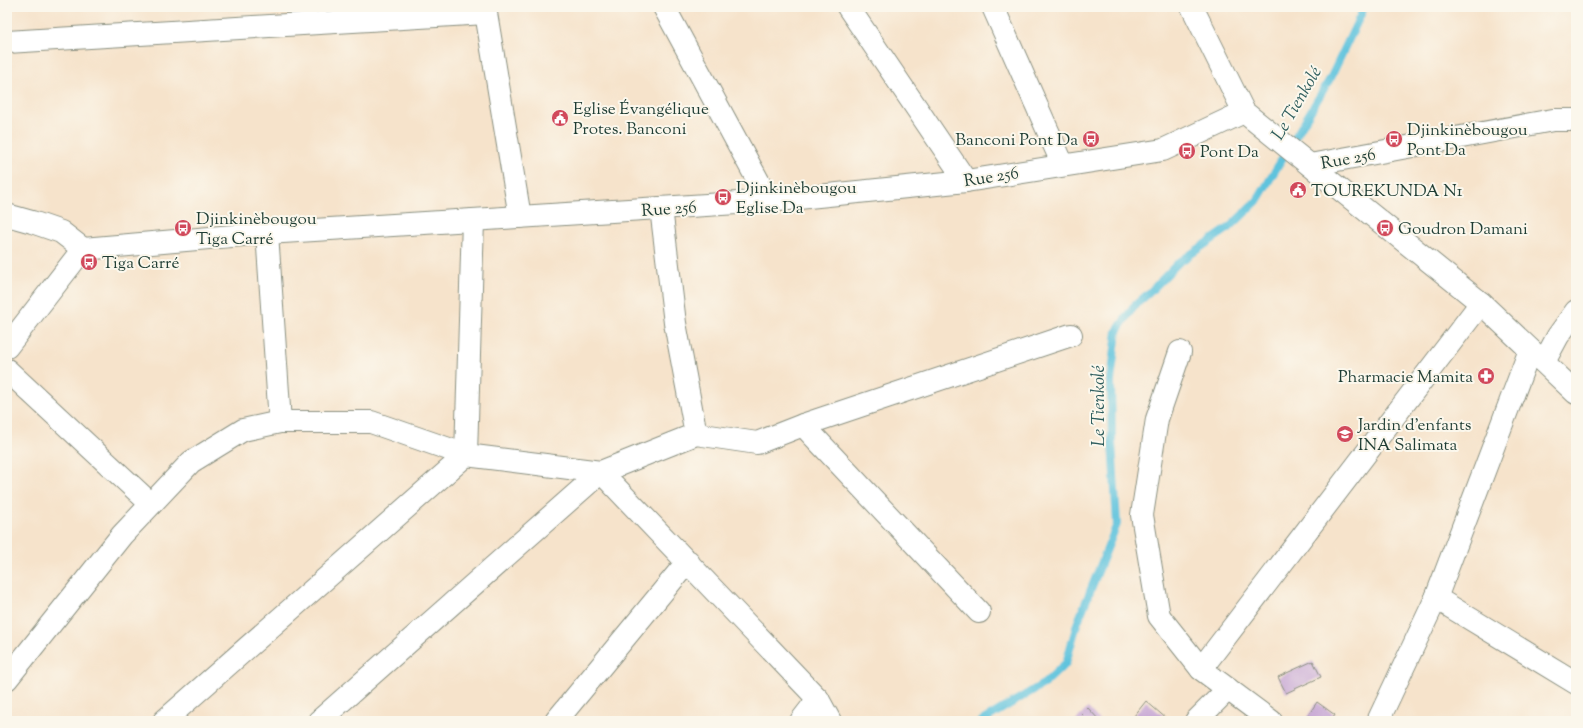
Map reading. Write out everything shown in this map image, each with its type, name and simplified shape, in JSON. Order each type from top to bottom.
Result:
[{"type":"street","points":[[664,7],[769,201]]},
{"type":"street","points":[[848,7],[966,181]]},
{"type":"street","points":[[993,7],[1063,165]]},
{"type":"street","points":[[7,42],[485,10],[520,218]]},
{"type":"street","points":[[1200,12],[1244,112],[1481,303],[1576,393]]},
{"type":"street","name":"Rue 256","points":[[83,249],[267,232],[520,218],[769,201],[966,181],[1163,150],[1244,112]]},
{"type":"street","name":"Rue 256","points":[[1310,165],[1553,120],[1576,120]]},
{"type":"street","points":[[661,208],[675,323],[696,434]]},
{"type":"street","points":[[7,215],[61,232],[83,249],[7,347]]},
{"type":"street","points":[[164,721],[466,455],[473,220]]},
{"type":"street","points":[[267,232],[280,422]]},
{"type":"street","points":[[1201,669],[1481,303]]},
{"type":"street","points":[[1378,721],[1436,598],[1537,356],[1558,336],[1576,311]]},
{"type":"street","points":[[319,721],[601,472],[696,434],[757,443],[803,425],[1070,335]]},
{"type":"street","points":[[1180,352],[1157,419],[1142,515],[1159,616],[1201,669],[1271,721]]},
{"type":"street","points":[[7,370],[151,504]]},
{"type":"street","points":[[7,679],[122,535],[191,462],[243,430],[280,422],[371,422],[466,455],[601,472],[688,561],[818,699],[830,721]]},
{"type":"street","points":[[803,425],[979,612]]},
{"type":"street","points":[[556,721],[688,561]]},
{"type":"street","points":[[1436,598],[1576,683]]},
{"type":"street","points":[[1196,721],[1228,689]]},
{"type":"street","points":[[802,721],[818,699]]},
{"type":"building","points":[[1313,661],[1321,677],[1286,693],[1278,677]]},
{"type":"building","points":[[1146,701],[1168,720],[1139,721],[1134,716]]},
{"type":"building","points":[[1317,702],[1335,715],[1331,721],[1313,721],[1307,717]]},
{"type":"building","points":[[1088,708],[1100,721],[1075,721]]},
{"type":"waterway","name":"Le Tienkolé","points":[[982,721],[1045,683],[1066,663],[1077,624],[1117,524],[1112,442],[1111,381],[1117,331],[1133,307],[1178,263],[1229,228],[1257,201],[1331,77],[1363,7]]},
{"type":"place","name":"Eglise Évangélique Protes. Banconi","points":[[560,118]]},
{"type":"place","name":"Banconi Pont Da","points":[[1091,139]]},
{"type":"place","name":"Djinkinèbougou Pont Da","points":[[1394,139]]},
{"type":"place","name":"Pont Da","points":[[1187,151]]},
{"type":"place","name":"TOUREKUNDA N1","points":[[1298,190]]},
{"type":"place","name":"Djinkinèbougou Eglise Da","points":[[723,197]]},
{"type":"place","name":"Djinkinèbougou Tiga Carré","points":[[183,228]]},
{"type":"place","name":"Goudron Damani","points":[[1385,228]]},
{"type":"place","name":"Tiga Carré","points":[[89,262]]},
{"type":"place","name":"Pharmacie Mamita","points":[[1486,376]]},
{"type":"place","name":"Jardin d'enfants INA Salimata","points":[[1345,434]]}]
